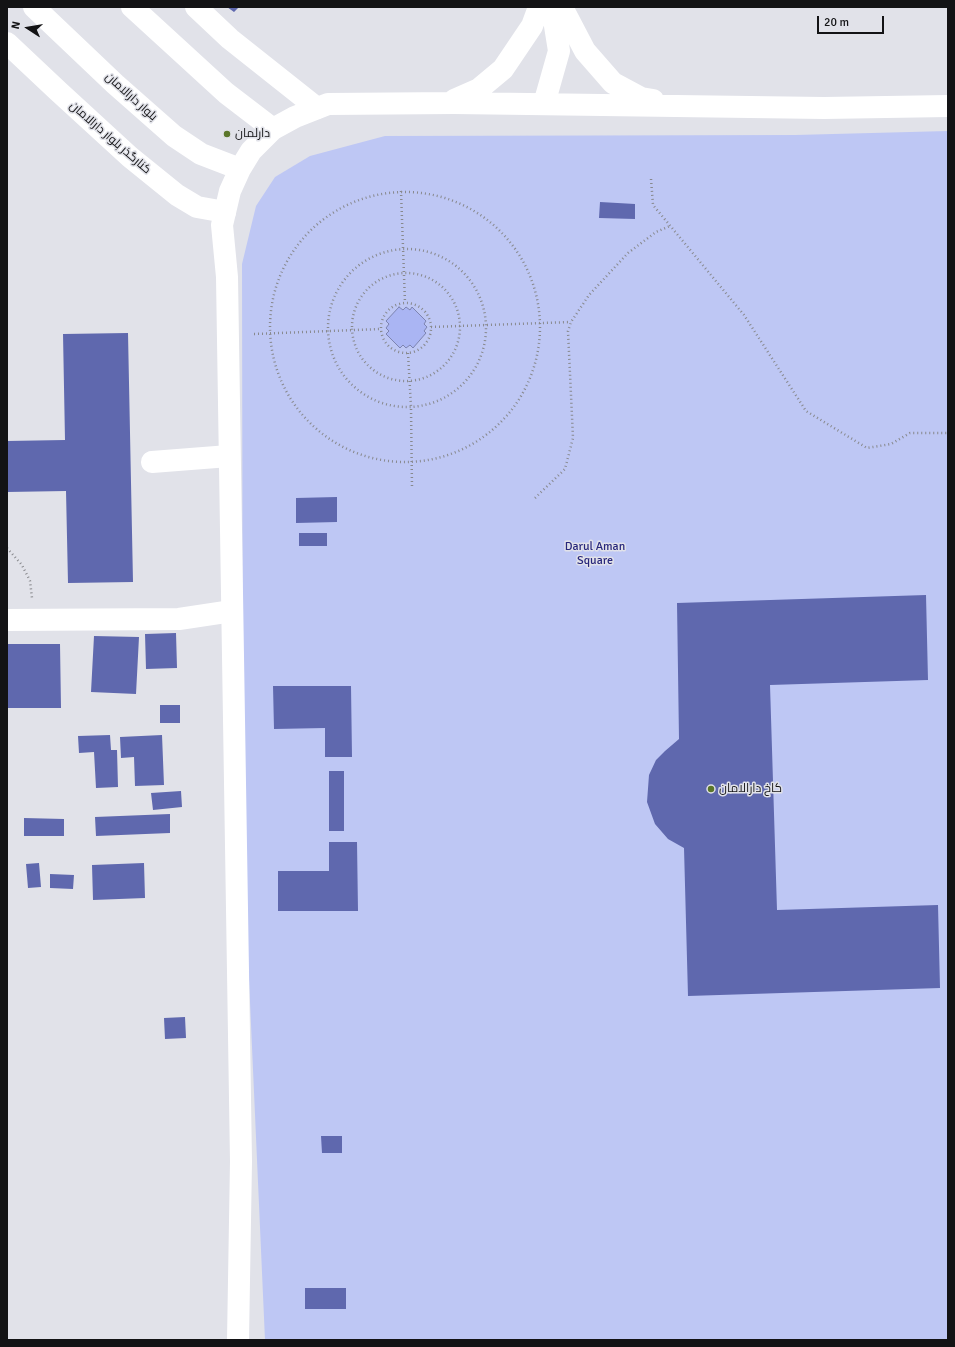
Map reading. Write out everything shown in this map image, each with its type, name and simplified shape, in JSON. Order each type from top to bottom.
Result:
[{"type":"main road","name":"بلوار دارالامان","points":[[34,7],[115,84],[174,136],[201,154],[240,169]]},
{"type":"main road","points":[[132,7],[226,93],[273,129]]},
{"type":"main road","points":[[196,7],[230,40],[317,108]]},
{"type":"main road","points":[[446,103],[480,89],[503,69],[532,26],[539,7]]},
{"type":"main road","points":[[544,104],[559,51],[552,7]]},
{"type":"main road","points":[[562,7],[585,51],[613,83],[641,98],[692,106]]},
{"type":"main road","name":"کنارگذر بلوار دارالامان","points":[[7,42],[58,91],[177,195],[197,208],[225,212]]},
{"type":"main road","points":[[238,1340],[241,1160],[227,277],[222,224],[230,191],[240,169],[251,151],[273,129],[295,117],[328,104],[446,103],[824,108],[948,106]]},
{"type":"main road","points":[[152,462],[229,456]]},
{"type":"main road","points":[[7,620],[179,619],[232,611]]},
{"type":"path","points":[[651,179],[653,206],[744,315],[806,411],[867,448],[891,444],[910,433],[948,433]]},
{"type":"path","points":[[400,190],[405,303]]},
{"type":"path","points":[[400,190],[446,197],[488,218],[519,253],[537,296],[539,323],[540,342],[527,386],[500,424],[462,450],[417,463],[376,460],[337,445],[305,420],[282,385],[270,346],[271,304],[286,261],[315,224],[355,200],[400,190]]},
{"type":"path","points":[[535,498],[565,469],[574,438],[568,331],[571,322],[589,295],[628,253],[656,232],[670,226]]},
{"type":"path","points":[[417,248],[443,256],[464,273],[480,295],[486,322],[484,349],[472,374],[453,393],[429,405],[405,408],[381,404],[359,392],[342,375],[331,353],[327,331],[331,302],[344,278],[365,260],[390,250],[403,249],[417,248]]},
{"type":"path","points":[[414,272],[431,278],[445,289],[455,303],[460,326],[459,339],[452,356],[440,369],[424,378],[409,381],[390,379],[374,371],[362,358],[354,342],[352,330],[356,306],[365,291],[379,280],[396,273],[414,272]]},
{"type":"path","points":[[399,303],[415,304],[422,308],[428,315],[431,322],[431,327],[429,339],[424,346],[417,350],[408,352],[401,352],[393,349],[387,344],[381,329],[382,320],[386,313],[399,303]]},
{"type":"path","points":[[431,327],[571,322]]},
{"type":"path","points":[[254,334],[381,329]]},
{"type":"path","points":[[408,352],[411,407],[412,488]]},
{"type":"path","points":[[7,548],[22,565],[30,581],[35,620]]},
{"type":"green space","name":"Darul Aman Square","points":[[948,131],[948,1340],[265,1340],[243,844],[242,264],[256,206],[275,177],[310,156],[385,136],[795,135]]},
{"type":"shaded area","points":[[399,307],[403,310],[406,307],[410,310],[412,307],[426,321],[424,324],[427,327],[424,331],[426,333],[413,348],[410,345],[406,348],[403,345],[400,348],[386,334],[389,331],[386,328],[389,324],[386,321]]},
{"type":"building","points":[[227,7],[239,7],[234,12]]},
{"type":"building","points":[[600,202],[635,204],[635,219],[599,218]]},
{"type":"building","points":[[128,333],[133,582],[68,583],[66,491],[7,492],[7,441],[65,440],[63,334]]},
{"type":"building","points":[[337,497],[337,522],[296,523],[296,498]]},
{"type":"building","points":[[299,533],[327,533],[327,546],[299,546]]},
{"type":"building","name":"کاخ دارالامان","points":[[926,595],[928,680],[770,685],[777,910],[938,905],[940,988],[688,996],[684,848],[668,839],[655,824],[647,802],[649,775],[656,760],[679,739],[677,603]]},
{"type":"building","points":[[176,633],[177,668],[146,669],[145,634]]},
{"type":"building","points":[[94,636],[139,637],[136,694],[91,692]]},
{"type":"building","points":[[7,644],[60,644],[61,708],[7,708]]},
{"type":"building","points":[[273,686],[351,686],[352,757],[325,757],[325,728],[274,729]]},
{"type":"building","points":[[160,705],[180,705],[180,723],[160,723]]},
{"type":"building","points":[[110,735],[111,750],[117,750],[118,787],[96,788],[94,752],[79,753],[78,736]]},
{"type":"building","points":[[162,735],[164,785],[135,786],[134,757],[121,758],[120,737]]},
{"type":"building","points":[[329,771],[344,771],[344,831],[329,831]]},
{"type":"building","points":[[181,791],[182,807],[153,810],[151,793]]},
{"type":"building","points":[[170,814],[170,833],[96,836],[95,817]]},
{"type":"building","points":[[24,818],[64,819],[64,836],[24,836]]},
{"type":"building","points":[[329,842],[357,842],[358,911],[278,911],[278,871],[329,871]]},
{"type":"building","points":[[39,863],[41,887],[28,888],[26,864]]},
{"type":"building","points":[[144,863],[145,898],[93,900],[92,865]]},
{"type":"building","points":[[50,874],[74,875],[73,889],[50,888]]},
{"type":"building","points":[[185,1017],[186,1038],[165,1039],[164,1018]]},
{"type":"building","points":[[321,1136],[342,1136],[342,1153],[322,1153]]},
{"type":"building","points":[[305,1288],[346,1288],[346,1309],[305,1309]]},
{"type":"place","name":"دارلمان","points":[[227,134]]},
{"type":"place","name":"کاخ دارالامان","points":[[711,789]]}]
